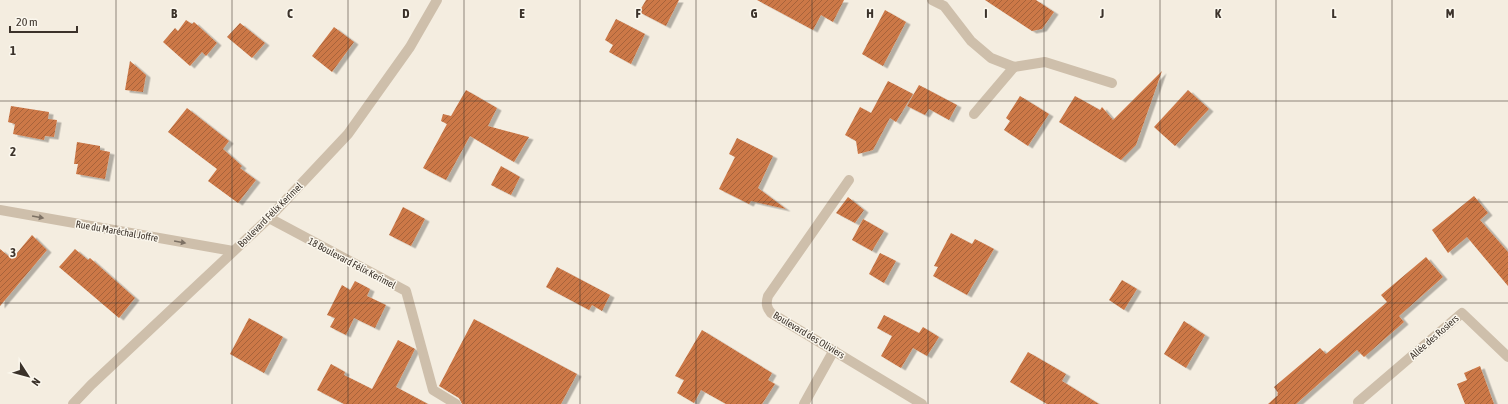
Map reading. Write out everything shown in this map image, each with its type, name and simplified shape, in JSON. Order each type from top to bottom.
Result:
[{"type":"street","name":"Boulevard Félix Kerimel","points":[[73,404],[91,385],[269,218],[348,134],[410,47],[437,0]]},
{"type":"street","points":[[932,0],[944,6],[971,41],[991,58],[1014,67],[1045,62],[1112,83]]},
{"type":"street","points":[[974,114],[1014,67]]},
{"type":"street","name":"Boulevard des Oliviers","points":[[850,180],[768,296],[766,302],[767,308],[770,313],[922,404]]},
{"type":"street","name":"Rue du Maréchal Joffre","points":[[0,210],[233,251]]},
{"type":"street","name":"18 Boulevard Félix Kerimel","points":[[269,218],[406,291],[433,390],[456,404]]},
{"type":"street","name":"Allée des Rosiers","points":[[1358,402],[1462,313],[1508,357]]},
{"type":"street","points":[[804,404],[834,350]]},
{"type":"building","points":[[646,0],[679,0],[666,26],[639,12]]},
{"type":"building","points":[[757,0],[844,0],[833,22],[821,15],[813,30]]},
{"type":"building","points":[[985,0],[1036,0],[1054,12],[1042,29],[1032,31]]},
{"type":"building","points":[[885,10],[906,22],[883,66],[862,54]]},
{"type":"building","points":[[616,19],[645,34],[631,64],[609,52],[613,45],[605,40]]},
{"type":"building","points":[[186,20],[192,24],[194,22],[217,43],[206,56],[202,52],[190,66],[163,42],[175,28],[178,31]]},
{"type":"building","points":[[240,23],[265,43],[252,58],[227,37]]},
{"type":"building","points":[[334,27],[354,42],[332,72],[312,56]]},
{"type":"building","points":[[130,61],[146,75],[143,92],[125,90]]},
{"type":"building","points":[[1162,71],[1136,145],[1121,160],[1059,122],[1075,96],[1100,110],[1102,107],[1113,120]]},
{"type":"building","points":[[888,81],[913,94],[896,122],[890,118],[873,150],[858,154],[856,141],[845,135],[860,107],[871,113]]},
{"type":"building","points":[[919,85],[957,105],[949,120],[929,109],[925,115],[907,106]]},
{"type":"building","points":[[466,90],[497,108],[488,126],[529,137],[514,162],[470,136],[446,180],[423,168],[447,124],[441,121],[443,114],[451,116]]},
{"type":"building","points":[[1188,90],[1209,109],[1175,146],[1154,127]]},
{"type":"building","points":[[1020,96],[1049,114],[1028,146],[1004,130],[1010,121],[1006,118]]},
{"type":"building","points":[[11,106],[49,112],[48,119],[57,120],[54,137],[45,136],[44,140],[13,134],[15,124],[8,122]]},
{"type":"building","points":[[187,108],[229,141],[223,149],[242,166],[240,168],[256,180],[238,203],[208,181],[217,169],[168,132]]},
{"type":"building","points":[[737,138],[773,156],[758,188],[786,209],[751,201],[749,204],[719,189],[735,157],[729,154]]},
{"type":"building","points":[[77,142],[100,146],[100,150],[110,152],[105,179],[76,174],[78,164],[74,164]]},
{"type":"building","points":[[501,166],[520,177],[511,195],[491,185]]},
{"type":"building","points":[[1474,196],[1488,213],[1480,220],[1508,252],[1508,286],[1467,237],[1448,253],[1432,230]]},
{"type":"building","points":[[848,197],[864,210],[855,223],[836,213]]},
{"type":"building","points":[[403,207],[425,219],[411,246],[389,235]]},
{"type":"building","points":[[863,219],[884,231],[872,251],[852,240]]},
{"type":"building","points":[[951,233],[972,244],[975,239],[994,249],[967,295],[933,276],[938,267],[934,266]]},
{"type":"building","points":[[32,235],[47,250],[0,306],[0,249],[12,259]]},
{"type":"building","points":[[75,249],[88,260],[90,258],[135,298],[119,318],[59,267]]},
{"type":"building","points":[[880,253],[896,261],[884,283],[869,274]]},
{"type":"building","points":[[1426,257],[1443,277],[1399,316],[1404,322],[1364,357],[1357,350],[1296,404],[1268,404],[1278,395],[1274,387],[1320,348],[1326,354],[1387,302],[1381,295]]},
{"type":"building","points":[[557,267],[610,295],[602,311],[592,305],[589,310],[546,287]]},
{"type":"building","points":[[1122,280],[1137,289],[1124,310],[1109,300]]},
{"type":"building","points":[[355,281],[370,289],[367,296],[386,305],[375,328],[354,318],[346,335],[330,327],[335,318],[327,315],[342,285],[350,290]]},
{"type":"building","points":[[884,315],[919,333],[923,327],[939,337],[927,356],[913,348],[901,368],[881,356],[892,336],[877,328]]},
{"type":"building","points":[[249,318],[283,337],[264,373],[230,354]]},
{"type":"building","points":[[474,319],[577,374],[561,404],[462,404],[459,398],[439,386]]},
{"type":"building","points":[[1184,321],[1205,335],[1186,368],[1164,354]]},
{"type":"building","points":[[702,330],[772,373],[768,380],[775,384],[762,404],[726,404],[701,390],[694,403],[677,393],[684,380],[675,376]]},
{"type":"building","points":[[398,340],[415,349],[396,387],[428,404],[344,404],[317,390],[331,364],[345,372],[344,375],[372,389]]},
{"type":"building","points":[[1028,352],[1066,374],[1062,381],[1099,404],[1047,404],[1010,382]]},
{"type":"building","points":[[1480,366],[1494,404],[1465,404],[1457,384],[1467,380],[1464,373]]}]
